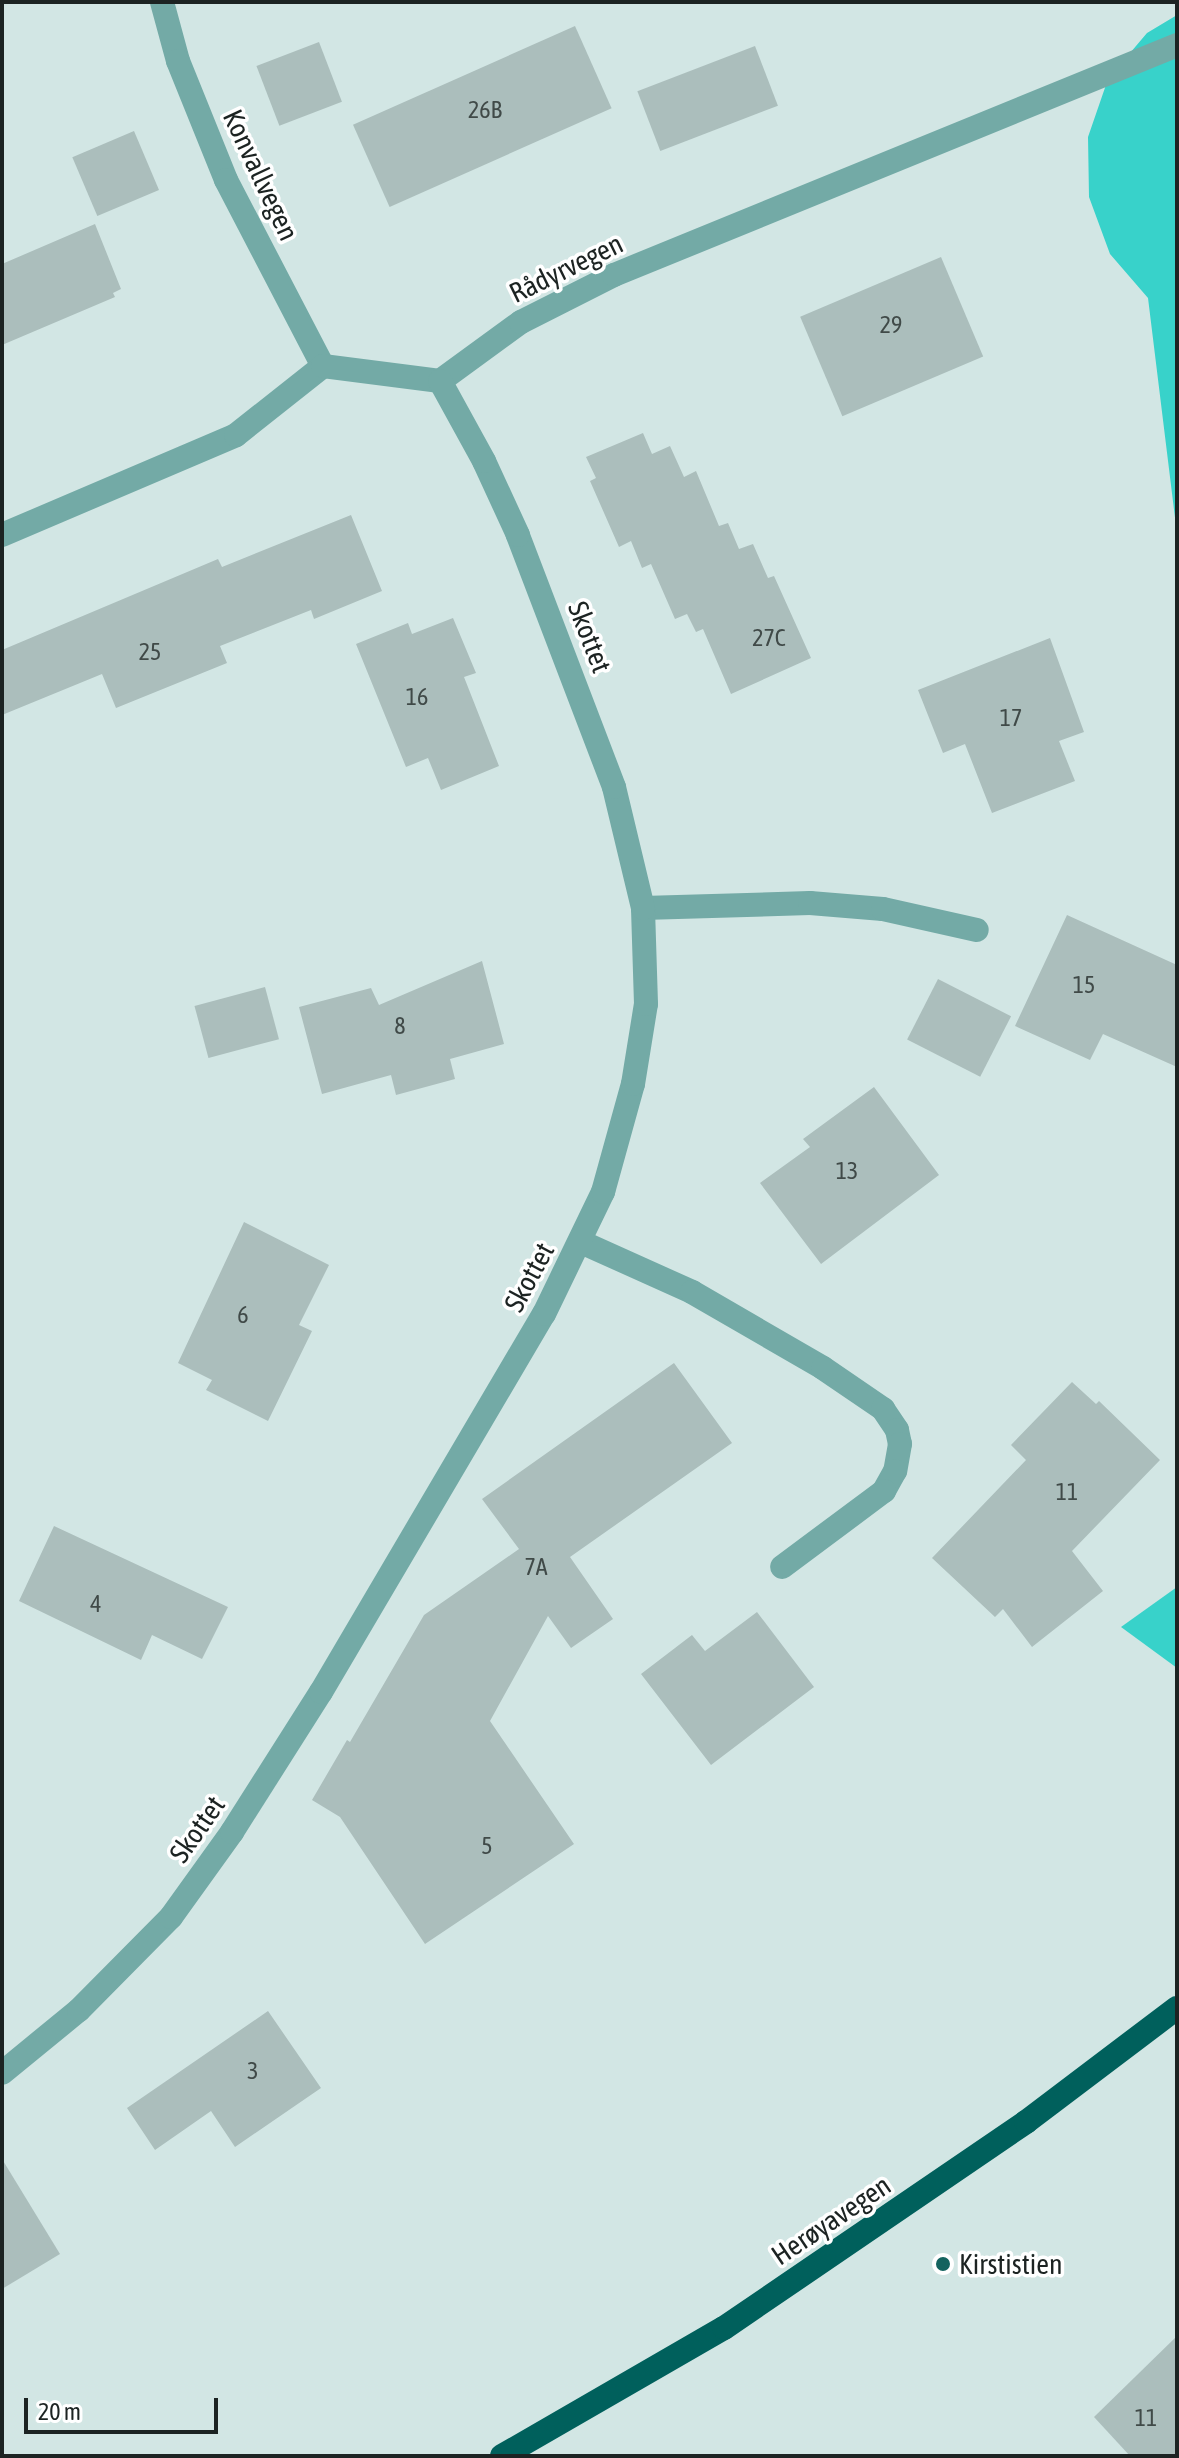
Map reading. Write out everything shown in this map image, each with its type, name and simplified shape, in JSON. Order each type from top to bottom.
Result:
[{"type":"highway","name":"Herøyavegen","points":[[509,2454],[736,2320],[1026,2122],[1177,2008]]},
{"type":"street","name":"Konvallvegen","points":[[162,2],[178,61],[226,180],[323,366]]},
{"type":"street","name":"Rådyrvegen","points":[[440,381],[521,322],[614,275],[1177,45]]},
{"type":"street","points":[[2,535],[236,435],[323,366],[440,381]]},
{"type":"street","name":"Skottet","points":[[2,2073],[79,2010],[171,1917],[232,1832],[321,1692],[513,1368],[581,1242],[603,1192],[633,1084],[646,1004],[643,908],[614,787],[507,510],[440,381]]},
{"type":"street","points":[[643,908],[810,903],[883,909],[977,930]]},
{"type":"street","points":[[581,1242],[692,1292],[823,1368],[883,1409],[897,1430],[900,1444],[895,1471],[884,1491],[782,1567]]},
{"type":"shaded area","points":[[1177,15],[1177,534],[1148,298],[1110,254],[1089,197],[1088,137],[1108,79],[1147,33]]},
{"type":"shaded area","points":[[1177,1587],[1177,1668],[1121,1627]]},
{"type":"building","points":[[575,26],[612,108],[390,207],[353,125]]},
{"type":"building","points":[[319,42],[342,102],[279,126],[256,66]]},
{"type":"building","points":[[755,46],[778,106],[660,151],[637,91]]},
{"type":"building","points":[[134,131],[159,190],[97,216],[72,157]]},
{"type":"building","points":[[95,224],[121,289],[113,293],[115,297],[2,345],[2,264]]},
{"type":"building","points":[[941,257],[983,356],[842,416],[800,317]]},
{"type":"building","points":[[643,433],[652,454],[670,446],[684,477],[696,471],[719,526],[728,523],[739,549],[753,544],[768,578],[774,576],[811,658],[731,694],[703,629],[696,632],[687,614],[675,619],[651,564],[642,568],[631,541],[619,547],[590,481],[596,478],[586,457]]},
{"type":"building","points":[[351,515],[382,591],[314,619],[311,610],[220,646],[227,663],[116,708],[102,674],[2,715],[2,650],[218,559],[222,567]]},
{"type":"building","points":[[453,618],[476,673],[464,677],[499,766],[441,790],[428,758],[406,767],[356,644],[408,623],[412,634]]},
{"type":"building","points":[[1050,638],[1084,732],[1059,741],[1075,781],[992,813],[965,744],[943,753],[918,690]]},
{"type":"building","points":[[1067,915],[1177,965],[1177,1067],[1103,1034],[1090,1060],[1015,1026]]},
{"type":"building","points":[[482,961],[504,1044],[450,1059],[455,1079],[396,1095],[391,1075],[322,1094],[299,1007],[371,988],[379,1005]]},
{"type":"building","points":[[938,979],[1011,1016],[980,1077],[907,1040]]},
{"type":"building","points":[[265,987],[279,1039],[208,1058],[194,1006]]},
{"type":"building","points":[[874,1087],[939,1175],[821,1264],[760,1183],[810,1147],[803,1139]]},
{"type":"building","points":[[244,1222],[329,1265],[299,1325],[312,1331],[268,1421],[206,1390],[212,1380],[178,1363]]},
{"type":"building","points":[[674,1363],[732,1443],[570,1557],[613,1619],[571,1648],[548,1616],[490,1721],[574,1844],[425,1944],[340,1817],[312,1800],[347,1740],[350,1742],[424,1615],[519,1549],[482,1499]]},
{"type":"building","points":[[1072,1382],[1096,1404],[1099,1401],[1160,1460],[1072,1551],[1103,1591],[1032,1647],[1003,1609],[995,1617],[932,1558],[1026,1460],[1011,1445]]},
{"type":"building","points":[[54,1526],[228,1607],[202,1659],[152,1635],[141,1660],[19,1601]]},
{"type":"building","points":[[757,1612],[814,1687],[711,1765],[641,1674],[692,1635],[705,1651]]},
{"type":"building","points":[[268,2011],[321,2088],[235,2147],[211,2111],[155,2150],[127,2108]]},
{"type":"building","points":[[2,2159],[60,2254],[2,2289]]},
{"type":"building","points":[[1177,2336],[1177,2456],[1130,2456],[1094,2417]]},
{"type":"place","name":"Kirstistien","points":[[943,2264]]}]
